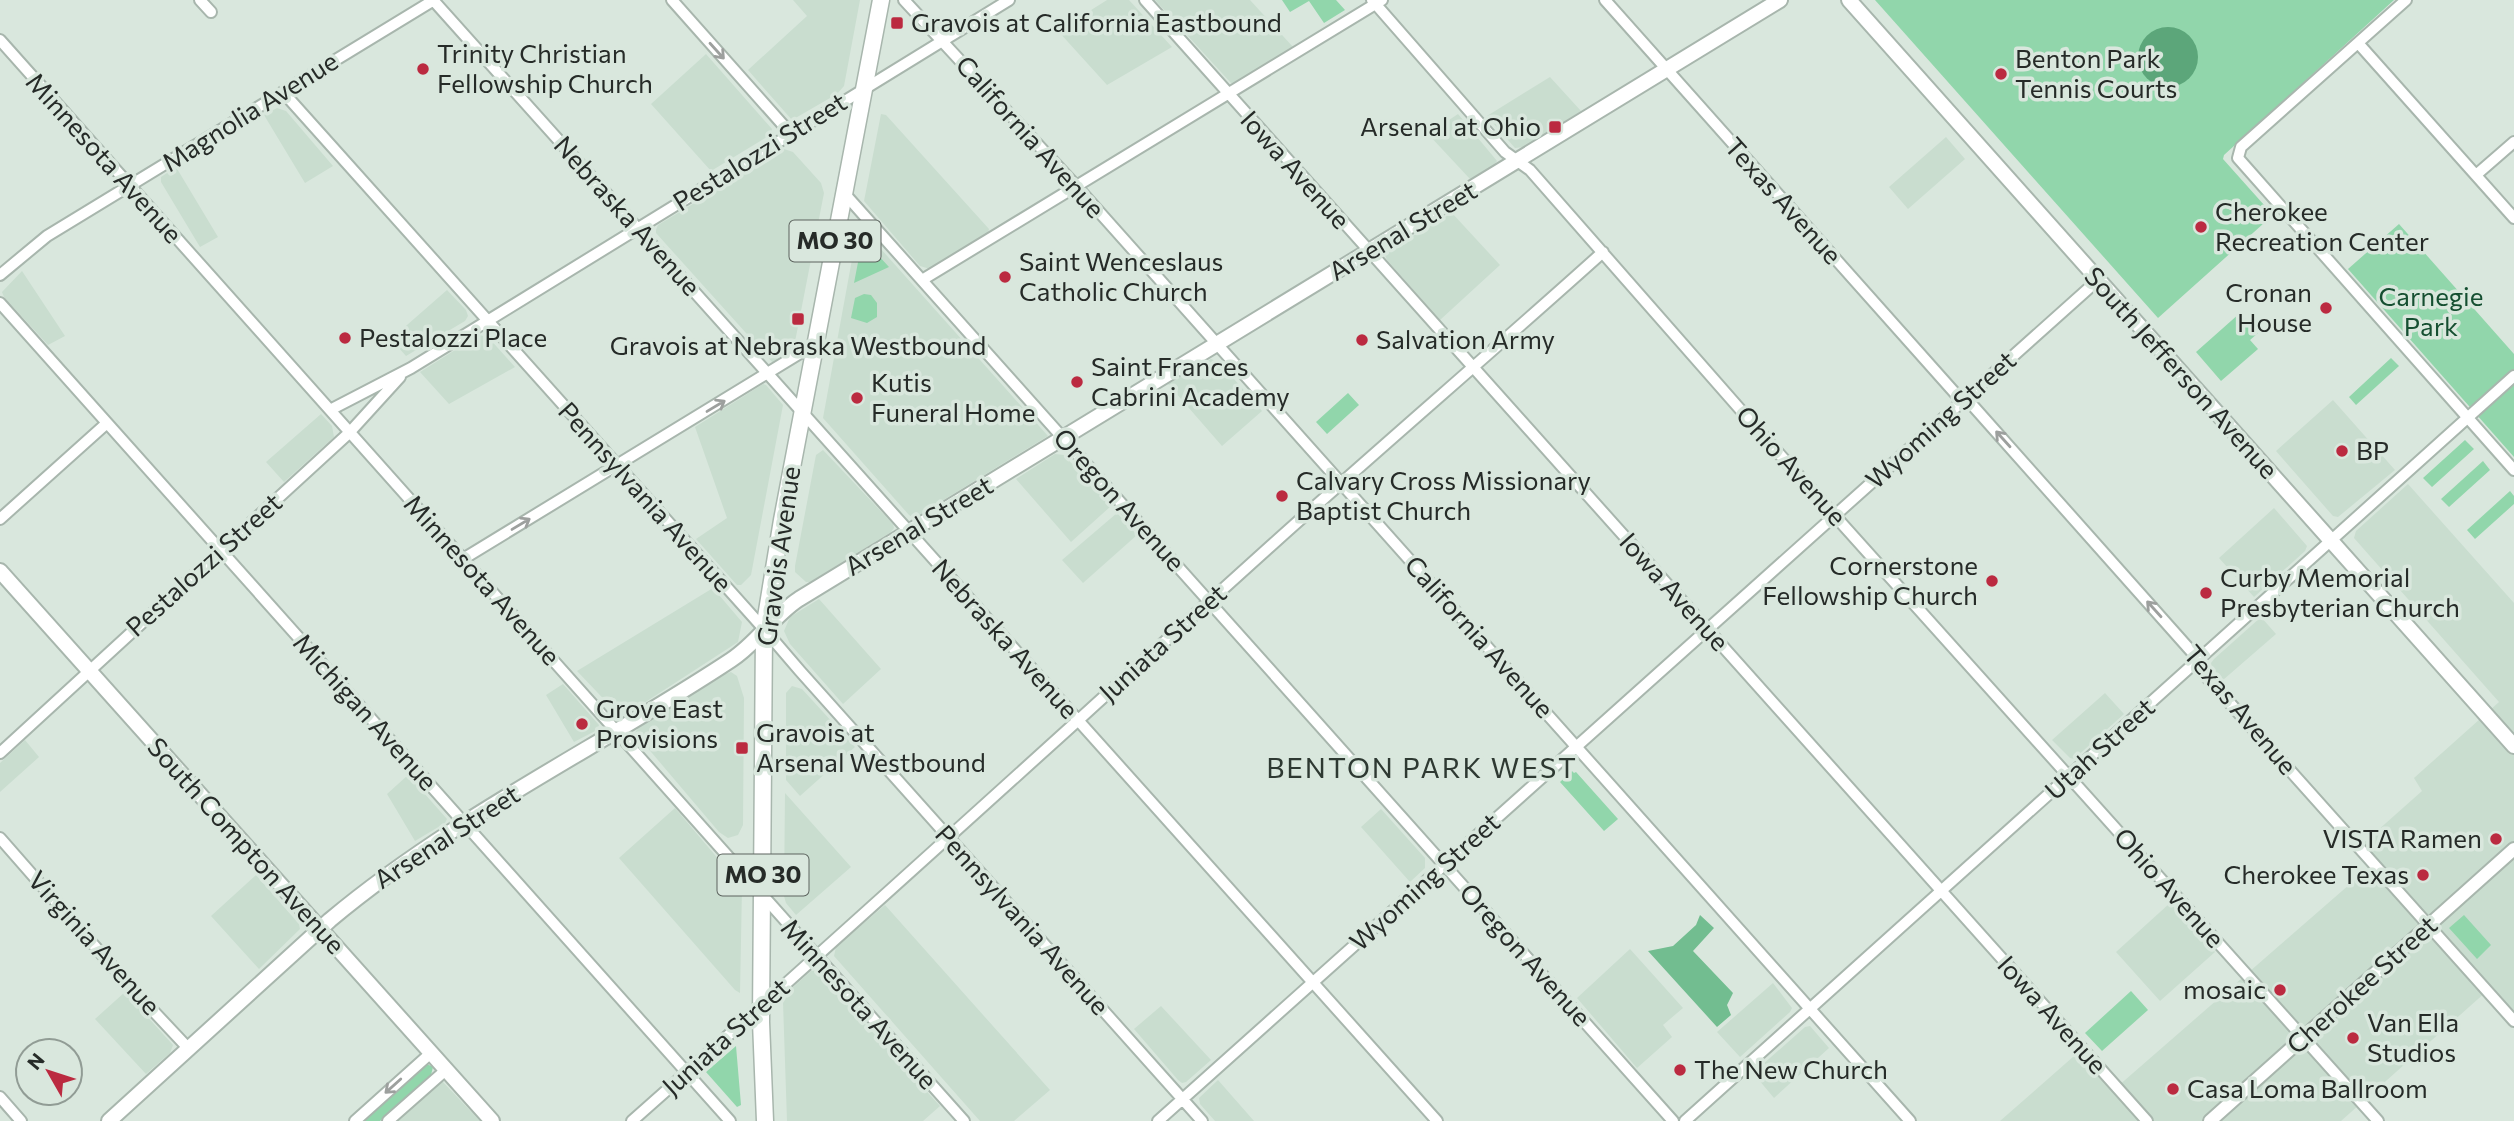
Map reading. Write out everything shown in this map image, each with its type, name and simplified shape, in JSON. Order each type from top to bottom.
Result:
[{"type":"main road","name":"Gravois Avenue","points":[[765,1121],[761,1005],[764,629],[881,0]]},
{"type":"main road","name":"Arsenal Street","points":[[109,1121],[319,929],[382,878],[464,822],[732,660],[792,604],[1780,0]]},
{"type":"main road","name":"South Jefferson Avenue","points":[[1849,0],[2514,746]]},
{"type":"main road","name":"South Compton Avenue","points":[[0,571],[492,1121]]},
{"type":"street","points":[[200,0],[211,12]]},
{"type":"street","name":"Magnolia Avenue","points":[[0,275],[47,236],[434,0]]},
{"type":"street","name":"Nebraska Avenue","points":[[434,0],[1437,1121]]},
{"type":"street","points":[[672,0],[791,134]]},
{"type":"street","name":"California Avenue","points":[[904,0],[1077,187],[1910,1121]]},
{"type":"street","name":"Pestalozzi Street","points":[[330,410],[404,372],[1009,0]]},
{"type":"street","name":"Iowa Avenue","points":[[1145,0],[2147,1121]]},
{"type":"street","name":"Texas Avenue","points":[[1605,0],[2199,660],[2203,673],[2514,1021]]},
{"type":"street","points":[[2406,0],[2241,147],[2237,155],[2242,164],[2514,470]]},
{"type":"street","points":[[922,280],[1228,95],[1376,1]]},
{"type":"street","name":"Ohio Avenue","points":[[1376,1],[1504,152],[1530,170],[2378,1121]]},
{"type":"street","name":"Minnesota Avenue","points":[[0,40],[964,1121]]},
{"type":"street","points":[[2358,43],[2514,218]]},
{"type":"street","name":"Pennsylvania Avenue","points":[[283,92],[1202,1121]]},
{"type":"street","points":[[2476,175],[2514,142]]},
{"type":"street","name":"Oregon Avenue","points":[[844,193],[1673,1121]]},
{"type":"street","name":"Juniata Street","points":[[632,1121],[1603,252]]},
{"type":"street","name":"Wyoming Street","points":[[1158,1121],[2098,280]]},
{"type":"street","name":"Michigan Avenue","points":[[0,303],[730,1121]]},
{"type":"street","points":[[463,559],[618,467],[815,344]]},
{"type":"street","name":"Pestalozzi Street","points":[[0,753],[349,433],[404,372]]},
{"type":"street","name":"Utah Street","points":[[1685,1121],[2514,376]]},
{"type":"street","points":[[0,519],[107,423]]},
{"type":"street","name":"Virginia Avenue","points":[[0,838],[188,1048]]},
{"type":"street","name":"Cherokee Street","points":[[2210,1121],[2514,849]]},
{"type":"street","points":[[355,1121],[432,1052]]},
{"type":"street","points":[[388,1121],[447,1069]]},
{"type":"street","points":[[0,1097],[21,1121]]},
{"type":"shaded area","points":[[793,0],[860,0],[844,86],[837,94],[792,120],[748,70],[807,16]]},
{"type":"shaded area","points":[[1107,0],[1129,0],[1172,47],[1107,85],[1058,31]]},
{"type":"shaded area","points":[[1155,0],[1250,0],[1293,47],[1231,83]]},
{"type":"shaded area","points":[[2168,27],[2185,32],[2193,40],[2198,57],[2193,74],[2185,82],[2168,87],[2151,82],[2143,74],[2138,57],[2143,40],[2151,32]]},
{"type":"shaded area","points":[[706,54],[772,129],[770,135],[711,171],[651,104]]},
{"type":"shaded area","points":[[1550,77],[1581,111],[1524,147],[1515,148],[1487,116]]},
{"type":"shaded area","points":[[277,108],[286,111],[333,166],[305,183],[264,115]]},
{"type":"shaded area","points":[[881,114],[886,115],[989,229],[988,233],[930,269],[920,266],[864,201]]},
{"type":"shaded area","points":[[1458,114],[1497,161],[1470,179],[1428,134]]},
{"type":"shaded area","points":[[1946,137],[1965,159],[1908,209],[1889,187]]},
{"type":"shaded area","points":[[784,149],[793,152],[821,183],[824,193],[793,352],[773,363],[656,230],[658,225]]},
{"type":"shaded area","points":[[176,167],[218,237],[200,247],[161,182],[161,177]]},
{"type":"shaded area","points":[[1452,213],[1500,265],[1440,320],[1385,255],[1389,250]]},
{"type":"shaded area","points":[[864,235],[872,239],[1048,436],[914,518],[823,418],[855,243]]},
{"type":"shaded area","points":[[22,271],[65,336],[48,345],[2,292]]},
{"type":"shaded area","points":[[447,290],[466,310],[468,316],[465,321],[406,356],[391,339]]},
{"type":"shaded area","points":[[479,335],[488,337],[515,367],[449,404],[420,372]]},
{"type":"shaded area","points":[[1211,359],[1220,363],[1262,411],[1222,446],[1168,384]]},
{"type":"shaded area","points":[[763,384],[783,405],[751,575],[741,585],[737,585],[696,539],[727,518],[695,427]]},
{"type":"shaded area","points":[[2333,400],[2395,470],[2338,517],[2333,516],[2276,451]]},
{"type":"shaded area","points":[[321,414],[332,426],[334,437],[284,482],[266,462]]},
{"type":"shaded area","points":[[823,450],[894,528],[806,582],[795,572],[795,566],[816,455]]},
{"type":"shaded area","points":[[1055,454],[1064,455],[1111,506],[1071,542],[1016,479]]},
{"type":"shaded area","points":[[2408,484],[2514,603],[2514,1021],[2487,991],[2341,1121],[2000,1121],[2082,1049],[2117,1087],[2373,864],[2359,847],[2422,791],[2414,778],[2499,702],[2354,538],[2356,531]]},
{"type":"shaded area","points":[[2274,508],[2307,546],[2305,551],[2254,597],[2219,558]]},
{"type":"shaded area","points":[[1117,513],[1137,535],[1083,583],[1062,560]]},
{"type":"shaded area","points":[[713,588],[742,622],[738,642],[627,714],[616,712],[577,671]]},
{"type":"shaded area","points":[[819,599],[881,669],[843,704],[790,644],[784,631],[790,617]]},
{"type":"shaded area","points":[[2261,617],[2276,634],[2223,680],[2211,663]]},
{"type":"shaded area","points":[[731,672],[737,676],[744,698],[743,825],[738,835],[728,838],[719,832],[635,733],[638,728]]},
{"type":"shaded area","points":[[563,684],[599,725],[597,730],[574,742],[546,695]]},
{"type":"shaded area","points":[[792,686],[802,689],[855,747],[800,796],[786,780],[786,693]]},
{"type":"shaded area","points":[[2105,693],[2124,714],[2074,759],[2070,758],[2052,740]]},
{"type":"shaded area","points":[[25,740],[39,757],[0,792],[0,763]]},
{"type":"shaded area","points":[[408,775],[447,819],[445,823],[415,841],[387,794]]},
{"type":"shaded area","points":[[785,793],[851,867],[796,915],[784,896]]},
{"type":"shaded area","points":[[675,808],[742,887],[740,993],[619,858]]},
{"type":"shaded area","points":[[1381,809],[1425,858],[1425,868],[1410,882],[1361,827]]},
{"type":"shaded area","points":[[256,875],[299,924],[300,929],[259,969],[211,916]]},
{"type":"shaded area","points":[[2170,903],[2215,952],[2160,1001],[2116,952]]},
{"type":"shaded area","points":[[885,905],[1050,1090],[1014,1121],[980,1121],[834,956],[836,947]]},
{"type":"shaded area","points":[[1700,915],[1714,928],[1693,951],[1733,993],[1727,1005],[1731,1015],[1717,1027],[1648,951],[1673,946],[1696,925]]},
{"type":"shaded area","points":[[1630,949],[1683,1008],[1663,1025],[1672,1037],[1637,1068],[1577,998]]},
{"type":"shaded area","points":[[816,970],[940,1106],[923,1121],[787,1121],[783,1002],[790,990],[811,971]]},
{"type":"shaded area","points":[[1773,983],[1792,1008],[1740,1057],[1717,1032]]},
{"type":"shaded area","points":[[125,992],[173,1045],[170,1053],[146,1074],[95,1019]]},
{"type":"shaded area","points":[[1161,1006],[1211,1060],[1186,1082],[1178,1080],[1134,1029]]},
{"type":"shaded area","points":[[1810,1026],[1829,1048],[1774,1098],[1753,1073],[1805,1027]]},
{"type":"shaded area","points":[[1218,1080],[1254,1121],[1215,1121],[1200,1104],[1199,1098]]},
{"type":"shaded area","points":[[442,1081],[480,1121],[396,1121],[437,1083]]},
{"type":"green space","points":[[1282,0],[1336,0],[1345,10],[1324,23],[1309,1],[1290,12]]},
{"type":"green space","points":[[1875,0],[2394,0],[2224,155],[2223,159],[2273,215],[2158,318]]},
{"type":"green space","name":"Carnegie Park","points":[[2399,224],[2514,354],[2514,457],[2348,269]]},
{"type":"green space","points":[[867,243],[889,267],[854,283],[861,247]]},
{"type":"green space","points":[[864,294],[871,295],[877,303],[877,317],[867,323],[851,318],[855,298]]},
{"type":"green space","points":[[2240,313],[2258,333],[2250,340],[2258,349],[2221,381],[2196,352]]},
{"type":"green space","points":[[2391,358],[2399,366],[2356,405],[2349,397]]},
{"type":"green space","points":[[1348,393],[1359,405],[1327,434],[1316,422]]},
{"type":"green space","points":[[2465,440],[2474,449],[2432,487],[2423,478]]},
{"type":"green space","points":[[2483,461],[2490,470],[2449,507],[2441,499]]},
{"type":"green space","points":[[2510,491],[2514,496],[2514,504],[2475,539],[2467,530]]},
{"type":"green space","points":[[1572,771],[1576,772],[1618,819],[1604,831],[1560,782]]},
{"type":"green space","points":[[2464,915],[2491,945],[2477,959],[2449,928]]},
{"type":"green space","points":[[2131,991],[2148,1010],[2102,1051],[2085,1033]]},
{"type":"green space","points":[[736,1046],[741,1105],[737,1107],[706,1072]]},
{"type":"green space","points":[[427,1064],[433,1067],[431,1075],[380,1121],[361,1121]]},
{"type":"place","name":"Gravois at California Eastbound","points":[[897,23]]},
{"type":"place","name":"Trinity Christian Fellowship Church","points":[[423,69]]},
{"type":"place","name":"Benton Park Tennis Courts","points":[[2001,74]]},
{"type":"place","name":"Arsenal at Ohio","points":[[1555,127]]},
{"type":"place","name":"Cherokee Recreation Center","points":[[2201,227]]},
{"type":"place","name":"Saint Wenceslaus Catholic Church","points":[[1005,277]]},
{"type":"place","name":"Cronan House","points":[[2326,308]]},
{"type":"place","name":"Gravois at Nebraska Westbound","points":[[798,319]]},
{"type":"place","name":"Pestalozzi Place","points":[[345,338]]},
{"type":"place","name":"Salvation Army","points":[[1362,340]]},
{"type":"place","name":"Saint Frances Cabrini Academy","points":[[1077,382]]},
{"type":"place","name":"Kutis Funeral Home","points":[[857,398]]},
{"type":"place","name":"BP","points":[[2342,451]]},
{"type":"place","name":"Calvary Cross Missionary Baptist Church","points":[[1282,496]]},
{"type":"place","name":"Cornerstone Fellowship Church","points":[[1992,581]]},
{"type":"place","name":"Curby Memorial Presbyterian Church","points":[[2206,593]]},
{"type":"place","name":"Grove East Provisions","points":[[582,724]]},
{"type":"place","name":"Gravois at Arsenal Westbound","points":[[742,748]]},
{"type":"place","name":"VISTA Ramen","points":[[2496,839]]},
{"type":"place","name":"Cherokee Texas","points":[[2423,875]]},
{"type":"place","name":"mosaic","points":[[2280,990]]},
{"type":"place","name":"Van Ella Studios","points":[[2353,1038]]},
{"type":"place","name":"The New Church","points":[[1680,1070]]},
{"type":"place","name":"Casa Loma Ballroom","points":[[2173,1089]]},
{"type":"district","name":"BENTON PARK WEST","points":[[1422,768]]}]
